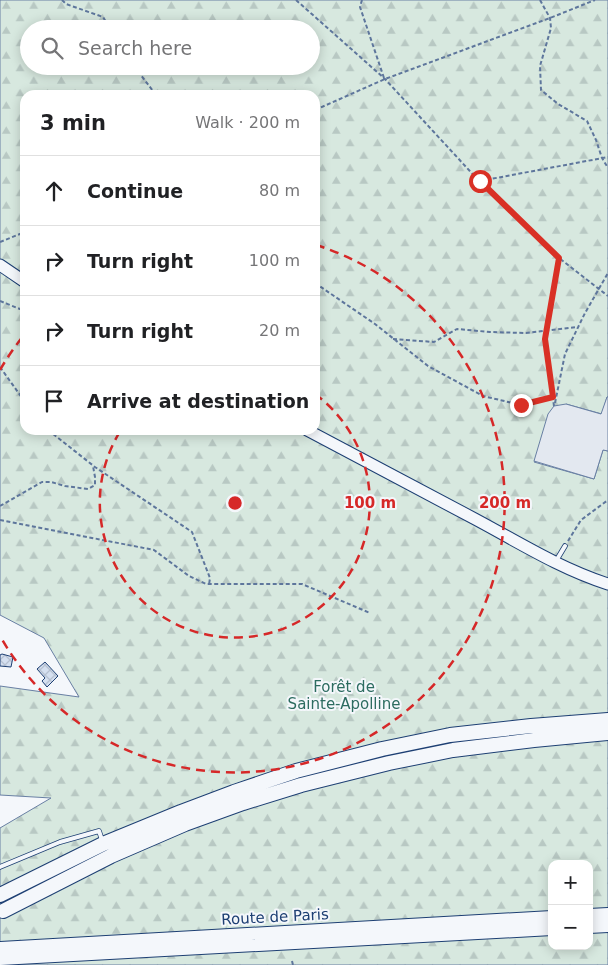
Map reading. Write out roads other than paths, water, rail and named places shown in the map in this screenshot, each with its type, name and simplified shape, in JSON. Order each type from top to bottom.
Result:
[{"type":"highway","points":[[0,895],[103,844],[180,812],[296,771],[382,749],[450,735],[608,720]]},
{"type":"highway","points":[[2,911],[111,856],[242,802],[388,763],[453,750],[608,733]]},
{"type":"main road","points":[[0,265],[20,279]]},
{"type":"main road","points":[[316,435],[555,563],[608,584]]},
{"type":"main road","points":[[593,915],[608,914]]},
{"type":"main road","name":"Route de Paris","points":[[0,948],[548,917]]},
{"type":"main road","points":[[593,927],[608,926]]},
{"type":"main road","name":"Route de Paris","points":[[0,959],[548,929]]},
{"type":"lane","points":[[555,563],[565,546]]},
{"type":"lane","points":[[0,867],[60,842],[99,831],[103,844]]},
{"type":"park label","name":"Forêt de Sainte-Apolline","points":[[344,696]]}]
